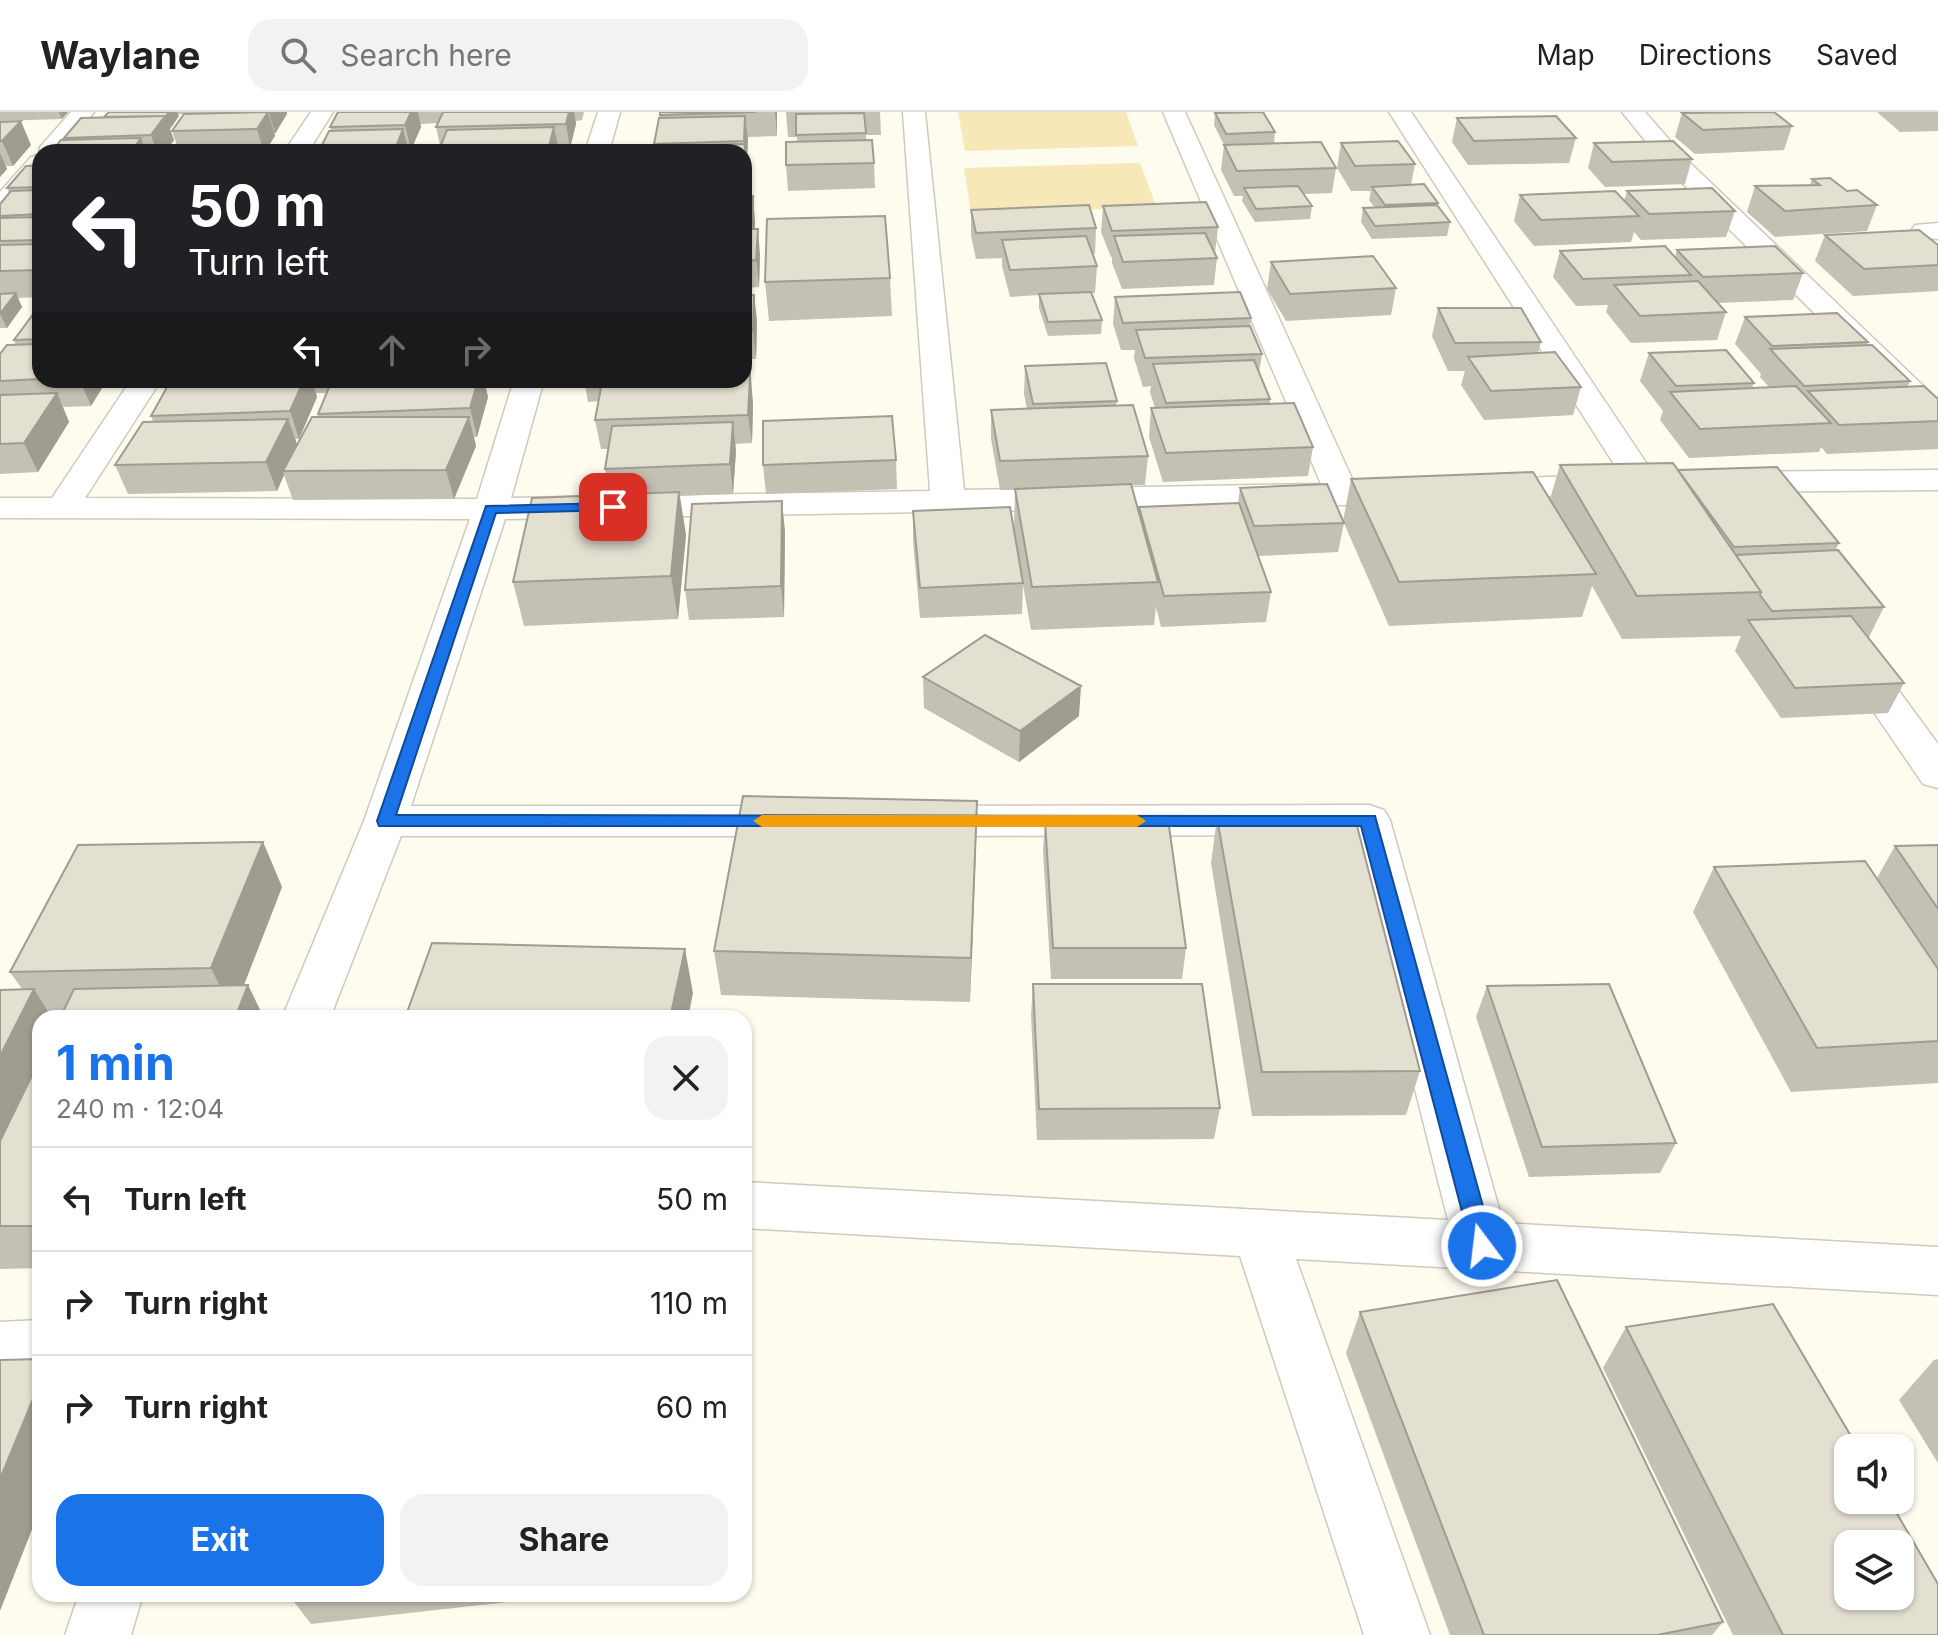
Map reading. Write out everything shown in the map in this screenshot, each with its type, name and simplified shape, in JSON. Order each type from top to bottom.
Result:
[{"type":"street","points":[[56,144],[83,112]]},
{"type":"street","points":[[301,144],[322,112]]},
{"type":"street","points":[[599,144],[609,112]]},
{"type":"street","points":[[914,112],[948,503]]},
{"type":"street","points":[[1174,112],[1343,495]]},
{"type":"street","points":[[1400,112],[1673,482]]},
{"type":"street","points":[[1633,112],[1678,165],[1938,417]]},
{"type":"street","points":[[0,208],[32,171]]},
{"type":"street","points":[[62,508],[141,388]]},
{"type":"street","points":[[309,1010],[385,821],[491,509],[527,388]]},
{"type":"street","points":[[0,508],[491,509],[948,503],[1343,495],[1673,482],[1938,480]]},
{"type":"street","points":[[1871,680],[1938,774]]},
{"type":"street","points":[[385,821],[1369,820],[1482,1246]]},
{"type":"street","points":[[752,1205],[1938,1271]]},
{"type":"street","points":[[1260,1233],[1397,1635]]},
{"type":"street","points":[[0,1348],[32,1346]]},
{"type":"street","points":[[98,1635],[108,1602]]},
{"type":"shaded area","points":[[958,112],[1126,112],[1138,146],[965,151]]},
{"type":"shaded area","points":[[1140,163],[1157,208],[971,212],[964,168]]},
{"type":"building","points":[[109,112],[169,112],[166,116],[104,117]]},
{"type":"building","points":[[268,112],[257,129],[172,131],[184,114]]},
{"type":"building","points":[[338,112],[411,112],[405,125],[330,127]]},
{"type":"building","points":[[443,112],[569,112],[566,124],[436,127]]},
{"type":"building","points":[[660,112],[756,112],[660,115]]},
{"type":"building","points":[[1263,112],[1275,132],[1226,134],[1215,113]]},
{"type":"building","points":[[1774,112],[1792,126],[1703,130],[1682,113]]},
{"type":"building","points":[[864,113],[866,133],[796,135],[796,114]]},
{"type":"building","points":[[165,116],[151,135],[64,138],[81,118]]},
{"type":"building","points":[[745,116],[744,141],[654,144],[659,118]]},
{"type":"building","points":[[1556,116],[1576,138],[1474,141],[1457,118]]},
{"type":"building","points":[[21,121],[2,141],[0,141],[0,122]]},
{"type":"building","points":[[554,127],[550,144],[441,144],[447,130]]},
{"type":"building","points":[[403,129],[397,144],[322,144],[329,131]]},
{"type":"building","points":[[141,138],[137,144],[58,144],[61,140]]},
{"type":"building","points":[[872,140],[874,163],[786,165],[786,142]]},
{"type":"building","points":[[1398,141],[1415,164],[1355,166],[1341,143]]},
{"type":"building","points":[[1673,141],[1692,159],[1612,162],[1594,143]]},
{"type":"building","points":[[1321,142],[1336,168],[1237,171],[1224,145]]},
{"type":"building","points":[[26,166],[32,166],[32,187],[7,188]]},
{"type":"building","points":[[1830,178],[1847,191],[1857,190],[1877,205],[1785,211],[1755,186],[1820,185],[1812,179]]},
{"type":"building","points":[[1424,184],[1438,203],[1385,205],[1372,187]]},
{"type":"building","points":[[1298,186],[1312,206],[1256,209],[1244,188]]},
{"type":"building","points":[[1712,188],[1735,211],[1649,214],[1627,191]]},
{"type":"building","points":[[32,190],[32,214],[0,216],[0,204],[11,191]]},
{"type":"building","points":[[1615,191],[1639,216],[1541,220],[1520,195]]},
{"type":"building","points":[[1206,202],[1218,227],[1112,231],[1103,206]]},
{"type":"building","points":[[1089,205],[1096,228],[976,233],[971,210]]},
{"type":"building","points":[[1437,205],[1450,222],[1375,226],[1363,208]]},
{"type":"building","points":[[885,216],[890,278],[765,282],[767,219]]},
{"type":"building","points":[[32,217],[32,240],[0,241],[0,218]]},
{"type":"building","points":[[752,229],[758,229],[756,260],[752,260]]},
{"type":"building","points":[[1919,230],[1938,245],[1938,265],[1864,269],[1825,235]]},
{"type":"building","points":[[1205,233],[1217,258],[1123,262],[1114,236]]},
{"type":"building","points":[[1086,236],[1097,266],[1010,270],[1002,240]]},
{"type":"building","points":[[32,244],[32,270],[0,271],[0,245]]},
{"type":"building","points":[[1665,246],[1691,275],[1583,279],[1560,251]]},
{"type":"building","points":[[1775,246],[1803,273],[1703,277],[1677,250]]},
{"type":"building","points":[[1373,256],[1396,288],[1290,294],[1271,262]]},
{"type":"building","points":[[1698,281],[1726,312],[1640,316],[1614,285]]},
{"type":"building","points":[[1091,292],[1102,320],[1048,322],[1039,294]]},
{"type":"building","points":[[1240,292],[1251,318],[1123,323],[1115,297]]},
{"type":"building","points":[[16,293],[0,314],[0,294]]},
{"type":"building","points":[[752,295],[754,295],[753,331]]},
{"type":"building","points":[[1438,308],[1521,308],[1541,342],[1455,343]]},
{"type":"building","points":[[1837,313],[1868,342],[1772,346],[1745,317]]},
{"type":"building","points":[[32,316],[32,339],[14,340]]},
{"type":"building","points":[[1250,326],[1262,354],[1145,358],[1136,330]]},
{"type":"building","points":[[32,344],[32,379],[0,381],[0,354],[7,345]]},
{"type":"building","points":[[1872,345],[1910,381],[1804,386],[1770,349]]},
{"type":"building","points":[[1726,350],[1754,383],[1676,386],[1649,353]]},
{"type":"building","points":[[1555,352],[1581,387],[1491,391],[1468,357]]},
{"type":"building","points":[[1254,360],[1270,399],[1166,403],[1153,364]]},
{"type":"building","points":[[1106,363],[1117,401],[1033,404],[1025,366]]},
{"type":"building","points":[[1796,386],[1831,423],[1700,429],[1670,392]]},
{"type":"building","points":[[1924,386],[1938,399],[1938,421],[1839,425],[1808,391]]},
{"type":"building","points":[[167,388],[300,388],[290,411],[151,416]]},
{"type":"building","points":[[329,388],[476,388],[470,408],[318,414]]},
{"type":"building","points":[[601,388],[749,388],[748,415],[595,420]]},
{"type":"building","points":[[57,393],[24,443],[0,444],[0,395]]},
{"type":"building","points":[[1294,403],[1313,447],[1166,453],[1151,408]]},
{"type":"building","points":[[1133,405],[1148,456],[1000,461],[991,410]]},
{"type":"building","points":[[892,416],[896,460],[763,465],[763,421]]},
{"type":"building","points":[[312,417],[469,417],[446,470],[283,471]]},
{"type":"building","points":[[288,419],[266,462],[115,465],[143,422]]},
{"type":"building","points":[[733,422],[730,464],[605,469],[612,426]]},
{"type":"building","points":[[1673,463],[1761,592],[1637,596],[1560,465]]},
{"type":"building","points":[[1777,467],[1839,543],[1734,547],[1678,470]]},
{"type":"building","points":[[1533,472],[1596,574],[1399,582],[1351,479]]},
{"type":"building","points":[[1131,484],[1158,582],[1032,587],[1015,489]]},
{"type":"building","points":[[1327,484],[1344,523],[1254,526],[1240,488]]},
{"type":"building","points":[[679,492],[671,576],[513,582],[532,498]]},
{"type":"building","points":[[782,501],[781,586],[685,590],[692,504]]},
{"type":"building","points":[[1239,503],[1271,592],[1164,596],[1139,507]]},
{"type":"building","points":[[1010,507],[1023,583],[920,588],[913,511]]},
{"type":"building","points":[[1838,550],[1884,607],[1772,611],[1736,555]]},
{"type":"building","points":[[1851,616],[1904,683],[1795,688],[1748,620]]},
{"type":"building","points":[[985,635],[1081,686],[1020,731],[923,677]]},
{"type":"building","points":[[743,796],[977,801],[971,958],[714,951]]},
{"type":"building","points":[[1217,818],[1355,818],[1420,1071],[1262,1072]]},
{"type":"building","points":[[1168,819],[1186,948],[1053,948],[1045,820]]},
{"type":"building","points":[[263,842],[211,968],[10,972],[78,845]]},
{"type":"building","points":[[1938,845],[1938,909],[1895,846]]},
{"type":"building","points":[[1865,861],[1938,969],[1938,1041],[1817,1048],[1714,867]]},
{"type":"building","points":[[432,943],[685,949],[672,1010],[408,1010]]},
{"type":"building","points":[[1033,984],[1202,984],[1220,1108],[1039,1109]]},
{"type":"building","points":[[1609,984],[1676,1143],[1542,1147],[1487,986]]},
{"type":"building","points":[[248,985],[238,1010],[64,1010],[74,989]]},
{"type":"building","points":[[34,989],[0,1056],[0,990]]},
{"type":"building","points":[[32,1075],[32,1226],[0,1226],[0,1141]]},
{"type":"building","points":[[1557,1280],[1723,1622],[1657,1635],[1484,1635],[1360,1312]]},
{"type":"building","points":[[1773,1304],[1850,1434],[1834,1434],[1834,1514],[1897,1514],[1906,1530],[1834,1530],[1834,1610],[1914,1610],[1914,1543],[1938,1584],[1938,1635],[1783,1635],[1626,1327]]},
{"type":"building","points":[[32,1359],[32,1401],[0,1479],[0,1360]]},
{"type":"slow traffic","points":[[762,821],[1137,821]]},
{"type":"route","points":[[613,507],[491,509],[385,821],[1369,820],[1482,1246]]}]
